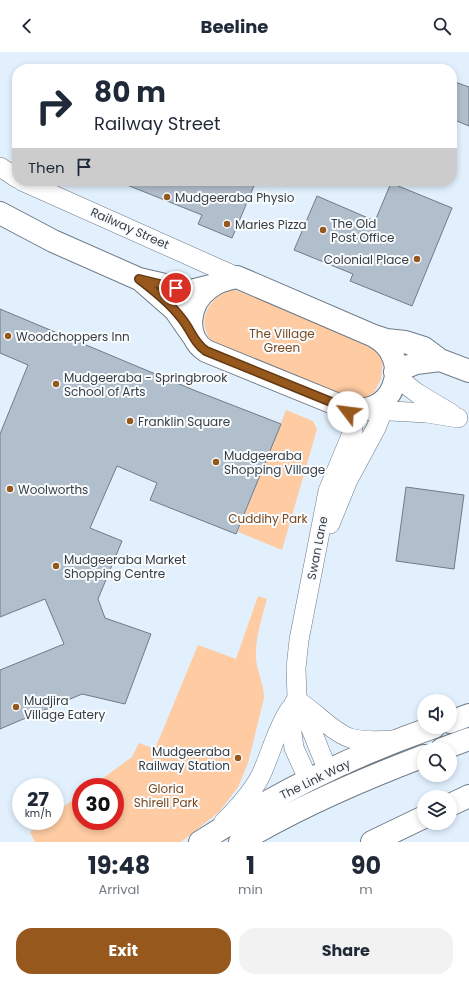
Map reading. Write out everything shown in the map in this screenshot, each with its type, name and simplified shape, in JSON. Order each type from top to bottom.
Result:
[{"type":"main road","points":[[0,213],[59,244],[139,279],[191,291],[211,286],[223,280],[237,277]]},
{"type":"main road","name":"Railway Street","points":[[237,277],[374,336],[386,344],[391,351],[391,388],[386,401],[379,406],[351,408]]},
{"type":"main road","points":[[139,279],[175,310],[198,344],[206,351],[351,408]]},
{"type":"main road","points":[[193,336],[191,322],[195,305],[201,295],[211,286]]},
{"type":"main road","name":"Railway Street","points":[[374,336],[418,346],[431,352],[440,360],[469,371]]},
{"type":"main road","name":"Railway Street","points":[[391,388],[416,363],[440,360]]},
{"type":"main road","points":[[457,719],[469,715]]},
{"type":"main road","name":"The Link Way","points":[[206,838],[256,808],[309,781],[417,733]]},
{"type":"main road","points":[[457,743],[469,739]]},
{"type":"main road","points":[[240,842],[328,796],[417,759]]},
{"type":"main road","points":[[328,772],[328,796]]},
{"type":"main road","points":[[309,781],[328,796]]},
{"type":"main road","points":[[457,802],[469,796]]},
{"type":"main road","points":[[372,842],[417,820]]},
{"type":"street","points":[[0,167],[12,175]]},
{"type":"street","name":"Railway Street","points":[[33,186],[237,277]]},
{"type":"street","points":[[391,388],[417,393],[464,420]]},
{"type":"street","points":[[391,388],[427,413],[464,420]]},
{"type":"street","points":[[318,551],[348,480],[374,432],[391,388]]},
{"type":"street","name":"Swan Lane","points":[[328,772],[297,702],[296,668],[299,640],[318,551],[328,491],[352,431],[351,408]]},
{"type":"street","points":[[206,838],[235,811],[253,788],[260,775],[281,724],[297,702],[337,731],[350,738],[367,740],[399,740]]},
{"type":"street","name":"Swan Lane","points":[[297,702],[290,718],[290,731],[294,748],[309,781]]},
{"type":"green space","name":"The Village Green","points":[[233,289],[369,340],[383,358],[381,379],[374,392],[367,397],[352,400],[216,346],[209,338],[205,329],[204,321],[206,313],[216,298]]},
{"type":"green space","name":"Cuddihy Park","points":[[286,410],[313,421],[317,429],[282,550],[238,532]]},
{"type":"green space","name":"Gloria Shirell Park","points":[[258,596],[267,599],[259,628],[256,651],[264,698],[248,763],[238,787],[219,812],[181,842],[35,842],[30,832],[33,830],[64,830],[64,806],[72,801],[72,830],[124,830],[124,778],[103,778],[132,757],[139,743],[155,749],[198,645],[236,659]]},
{"type":"building","points":[[457,83],[469,87],[469,126],[457,121]]},
{"type":"building","points":[[130,186],[254,186],[232,238],[198,224],[202,215]]},
{"type":"building","points":[[390,186],[398,186],[452,208],[412,306],[350,281],[353,274],[294,250],[317,196],[375,221]]},
{"type":"building","points":[[0,309],[196,391],[281,424],[236,534],[150,500],[157,483],[117,466],[90,528],[122,541],[98,599],[105,618],[151,634],[125,704],[82,694],[0,729],[0,670],[64,644],[45,599],[0,617],[0,434],[28,365],[0,353]]},
{"type":"building","points":[[406,487],[464,495],[454,569],[396,561]]},
{"type":"place","name":"Mudgeeraba Physio","points":[[167,197]]},
{"type":"place","name":"Maries Pizza","points":[[227,224]]},
{"type":"place","name":"The Old Post Office","points":[[323,230]]},
{"type":"place","name":"Colonial Place","points":[[417,259]]},
{"type":"place","name":"Woodchoppers Inn","points":[[8,336]]},
{"type":"place","name":"Mudgeeraba - Springbrook School of Arts","points":[[56,384]]},
{"type":"place","name":"Franklin Square","points":[[130,421]]},
{"type":"place","name":"Mudgeeraba Shopping Village","points":[[216,462]]},
{"type":"place","name":"Woolworths","points":[[10,489]]},
{"type":"place","name":"Mudgeeraba Market Shopping Centre","points":[[56,566]]},
{"type":"place","name":"Mudjira Village Eatery","points":[[16,707]]},
{"type":"place","name":"Mudgeeraba Railway Station","points":[[238,758]]},
{"type":"route","points":[[176,288],[139,279],[175,310],[190,329],[200,347],[206,351],[341,406],[348,412]]}]
